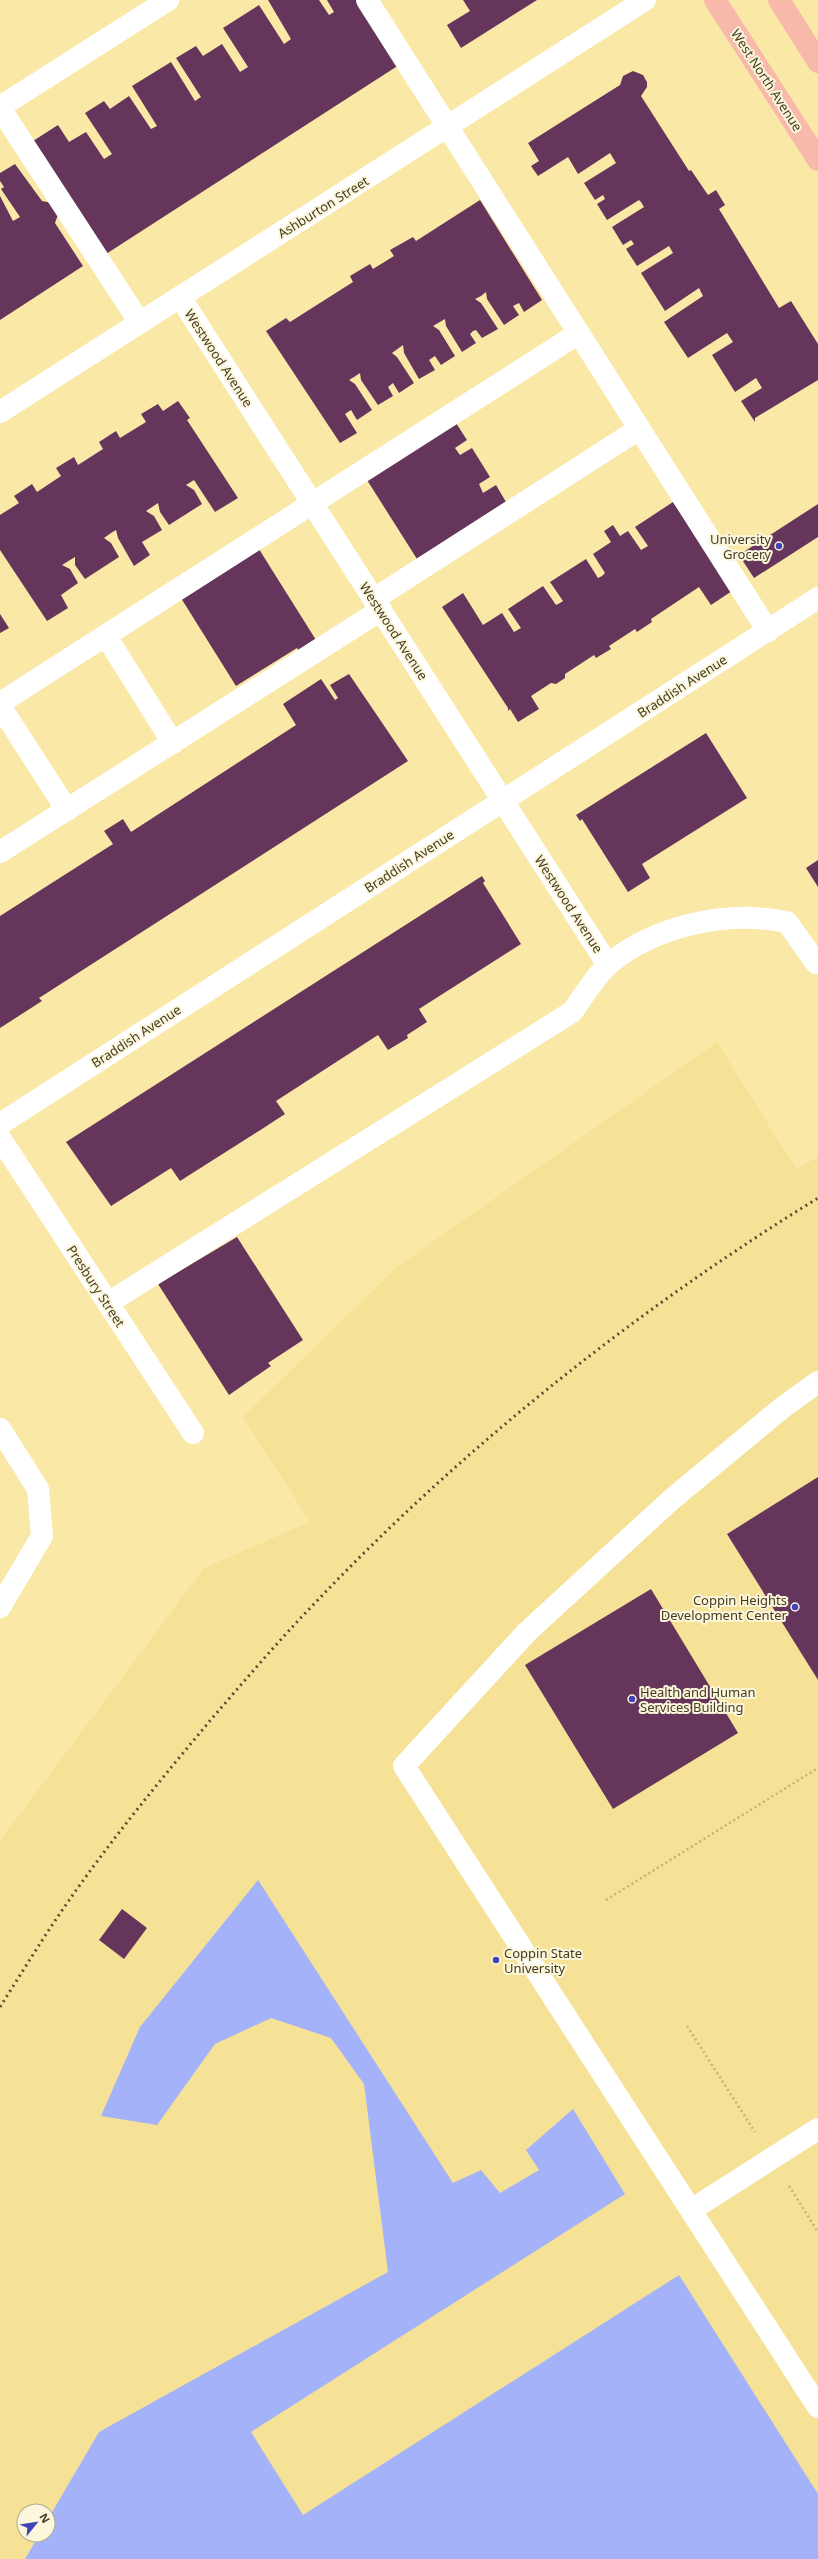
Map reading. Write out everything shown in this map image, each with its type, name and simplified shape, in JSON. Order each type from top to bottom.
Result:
[{"type":"main road","name":"West North Avenue","points":[[715,0],[818,160]]},
{"type":"main road","points":[[779,0],[818,62]]},
{"type":"street","points":[[140,323],[0,108],[168,0]]},
{"type":"street","points":[[367,0],[768,631]]},
{"type":"street","name":"Ashburton Street","points":[[0,412],[645,0]]},
{"type":"street","name":"Westwood Avenue","points":[[180,297],[608,965]]},
{"type":"street","points":[[67,810],[0,704],[579,333]]},
{"type":"street","points":[[0,852],[173,743],[639,429]]},
{"type":"street","name":"Braddish Avenue","points":[[0,1124],[818,598]]},
{"type":"street","points":[[106,636],[173,743]]},
{"type":"street","points":[[108,1304],[572,1012],[608,965],[650,938],[705,920],[770,918],[787,922],[816,963]]},
{"type":"street","name":"Presbury Street","points":[[0,1138],[193,1433]]},
{"type":"street","points":[[818,1382],[782,1408],[672,1499],[527,1632],[404,1766],[818,2407]]},
{"type":"street","points":[[0,1429],[38,1489],[42,1536],[0,1608]]},
{"type":"street","points":[[691,2210],[818,2129]]},
{"type":"path","points":[[606,1900],[818,1768]]},
{"type":"path","points":[[686,2026],[758,2137]]},
{"type":"path","points":[[785,2180],[818,2232]]},
{"type":"shaded area","name":"Coppin State University","points":[[717,1042],[796,1169],[818,1157],[818,2559],[0,2559],[0,1841],[204,1568],[310,1522],[243,1417],[397,1267]]},
{"type":"shaded area","points":[[258,1880],[453,2183],[481,2170],[500,2193],[539,2170],[526,2150],[573,2109],[625,2194],[251,2432],[303,2515],[679,2275],[818,2494],[818,2559],[25,2559],[34,2543],[56,2543],[56,2505],[99,2432],[388,2272],[364,2084],[331,2038],[271,2018],[215,2044],[157,2125],[101,2116],[140,2027]]},
{"type":"building","points":[[268,0],[319,0],[329,15],[334,12],[327,0],[357,0],[399,65],[106,254],[33,141],[58,125],[69,142],[86,132],[104,159],[112,154],[85,113],[104,101],[110,109],[129,96],[151,129],[157,126],[132,86],[171,62],[195,101],[201,97],[176,58],[196,46],[203,56],[222,44],[240,72],[248,67],[223,28],[259,5],[284,44],[291,39]]},
{"type":"building","points":[[463,0],[537,0],[461,48],[447,25],[470,11]]},
{"type":"building","points":[[633,71],[643,75],[647,82],[647,87],[641,96],[689,171],[691,170],[708,195],[716,190],[725,205],[719,209],[779,308],[791,301],[818,344],[818,380],[755,418],[755,422],[741,401],[762,388],[756,378],[735,392],[712,355],[733,342],[727,333],[688,358],[664,322],[703,296],[699,288],[665,311],[641,273],[673,253],[669,246],[637,266],[626,249],[634,244],[631,240],[623,245],[612,227],[644,207],[641,202],[639,200],[607,220],[597,204],[605,199],[603,195],[595,200],[584,183],[616,163],[610,153],[578,174],[568,157],[538,176],[531,166],[539,161],[528,143],[620,85],[623,76]]},
{"type":"building","points":[[15,164],[42,201],[53,203],[59,212],[55,223],[83,266],[0,320],[0,196],[13,221],[20,217],[1,189],[4,187],[0,181],[0,173]]},
{"type":"building","points":[[480,200],[542,300],[524,312],[519,303],[513,306],[519,315],[504,325],[487,299],[486,292],[475,299],[481,303],[498,329],[482,338],[476,330],[473,331],[470,334],[476,343],[462,352],[446,326],[445,319],[433,326],[439,330],[455,356],[441,365],[435,356],[429,360],[435,370],[419,379],[404,353],[403,345],[392,353],[397,357],[414,383],[399,393],[393,383],[388,387],[393,396],[378,405],[361,380],[360,373],[349,380],[355,384],[372,410],[357,420],[351,410],[345,414],[357,433],[340,443],[266,331],[286,318],[290,322],[353,282],[350,276],[370,264],[373,269],[394,256],[390,250],[413,237],[416,241]]},
{"type":"building","points":[[178,401],[190,418],[187,420],[238,498],[215,512],[194,480],[186,485],[194,490],[202,504],[169,525],[160,512],[158,503],[146,511],[154,516],[162,530],[142,542],[150,555],[134,566],[118,538],[116,530],[111,533],[104,538],[111,543],[119,557],[85,579],[75,565],[75,557],[62,565],[70,569],[78,583],[61,595],[68,608],[47,621],[0,550],[0,515],[19,503],[14,496],[32,484],[37,492],[61,476],[56,468],[74,457],[78,465],[103,449],[99,442],[116,431],[120,438],[146,422],[141,414],[158,404],[163,411]]},
{"type":"building","points":[[456,423],[467,440],[455,448],[460,455],[472,448],[490,477],[479,484],[483,493],[496,485],[506,502],[417,559],[367,480]]},
{"type":"building","points":[[673,502],[732,591],[711,605],[699,587],[651,619],[652,622],[637,632],[635,629],[609,646],[611,649],[596,658],[594,655],[565,674],[565,678],[556,684],[551,683],[531,696],[539,709],[518,722],[510,709],[508,711],[508,708],[442,607],[463,593],[483,625],[502,613],[514,632],[521,628],[508,609],[543,586],[556,605],[560,603],[563,601],[550,582],[586,559],[598,578],[602,576],[605,573],[593,554],[611,542],[604,531],[613,525],[620,536],[628,531],[641,550],[648,546],[635,527]]},
{"type":"building","name":"University Grocery","points":[[818,504],[818,537],[754,578],[739,555]]},
{"type":"building","points":[[257,546],[316,640],[299,651],[297,648],[236,686],[181,598]]},
{"type":"building","points":[[0,614],[9,628],[0,633]]},
{"type":"building","points":[[349,674],[408,761],[39,998],[42,1001],[0,1028],[0,916],[113,844],[104,831],[123,819],[131,832],[296,725],[283,704],[321,679],[335,700],[338,698],[330,685]]},
{"type":"building","points":[[706,733],[747,798],[642,864],[650,878],[628,892],[582,819],[580,821],[576,815]]},
{"type":"building","points":[[818,860],[818,887],[806,868]]},
{"type":"building","points":[[482,876],[485,881],[483,883],[521,944],[419,1009],[427,1022],[407,1035],[408,1038],[388,1050],[378,1035],[276,1101],[285,1114],[262,1129],[180,1181],[171,1168],[111,1206],[66,1142]]},
{"type":"building","points":[[237,1237],[303,1340],[268,1363],[271,1366],[229,1395],[158,1284]]},
{"type":"building","name":"Coppin Heights Development Center","points":[[818,1477],[818,1680],[727,1534]]},
{"type":"building","name":"Health and Human Services Building","points":[[651,1589],[738,1733],[613,1809],[525,1665]]},
{"type":"building","points":[[122,1909],[147,1928],[124,1959],[99,1940]]},
{"type":"railway","points":[[0,2007],[63,1909],[117,1835],[214,1716],[276,1645],[372,1545],[430,1490],[553,1384],[683,1287],[750,1241],[818,1198]]},
{"type":"place","name":"University Grocery","points":[[779,546]]},
{"type":"place","name":"Coppin Heights Development Center","points":[[795,1607]]},
{"type":"place","name":"Health and Human Services Building","points":[[632,1699]]},
{"type":"place","name":"Coppin State University","points":[[496,1960]]}]
